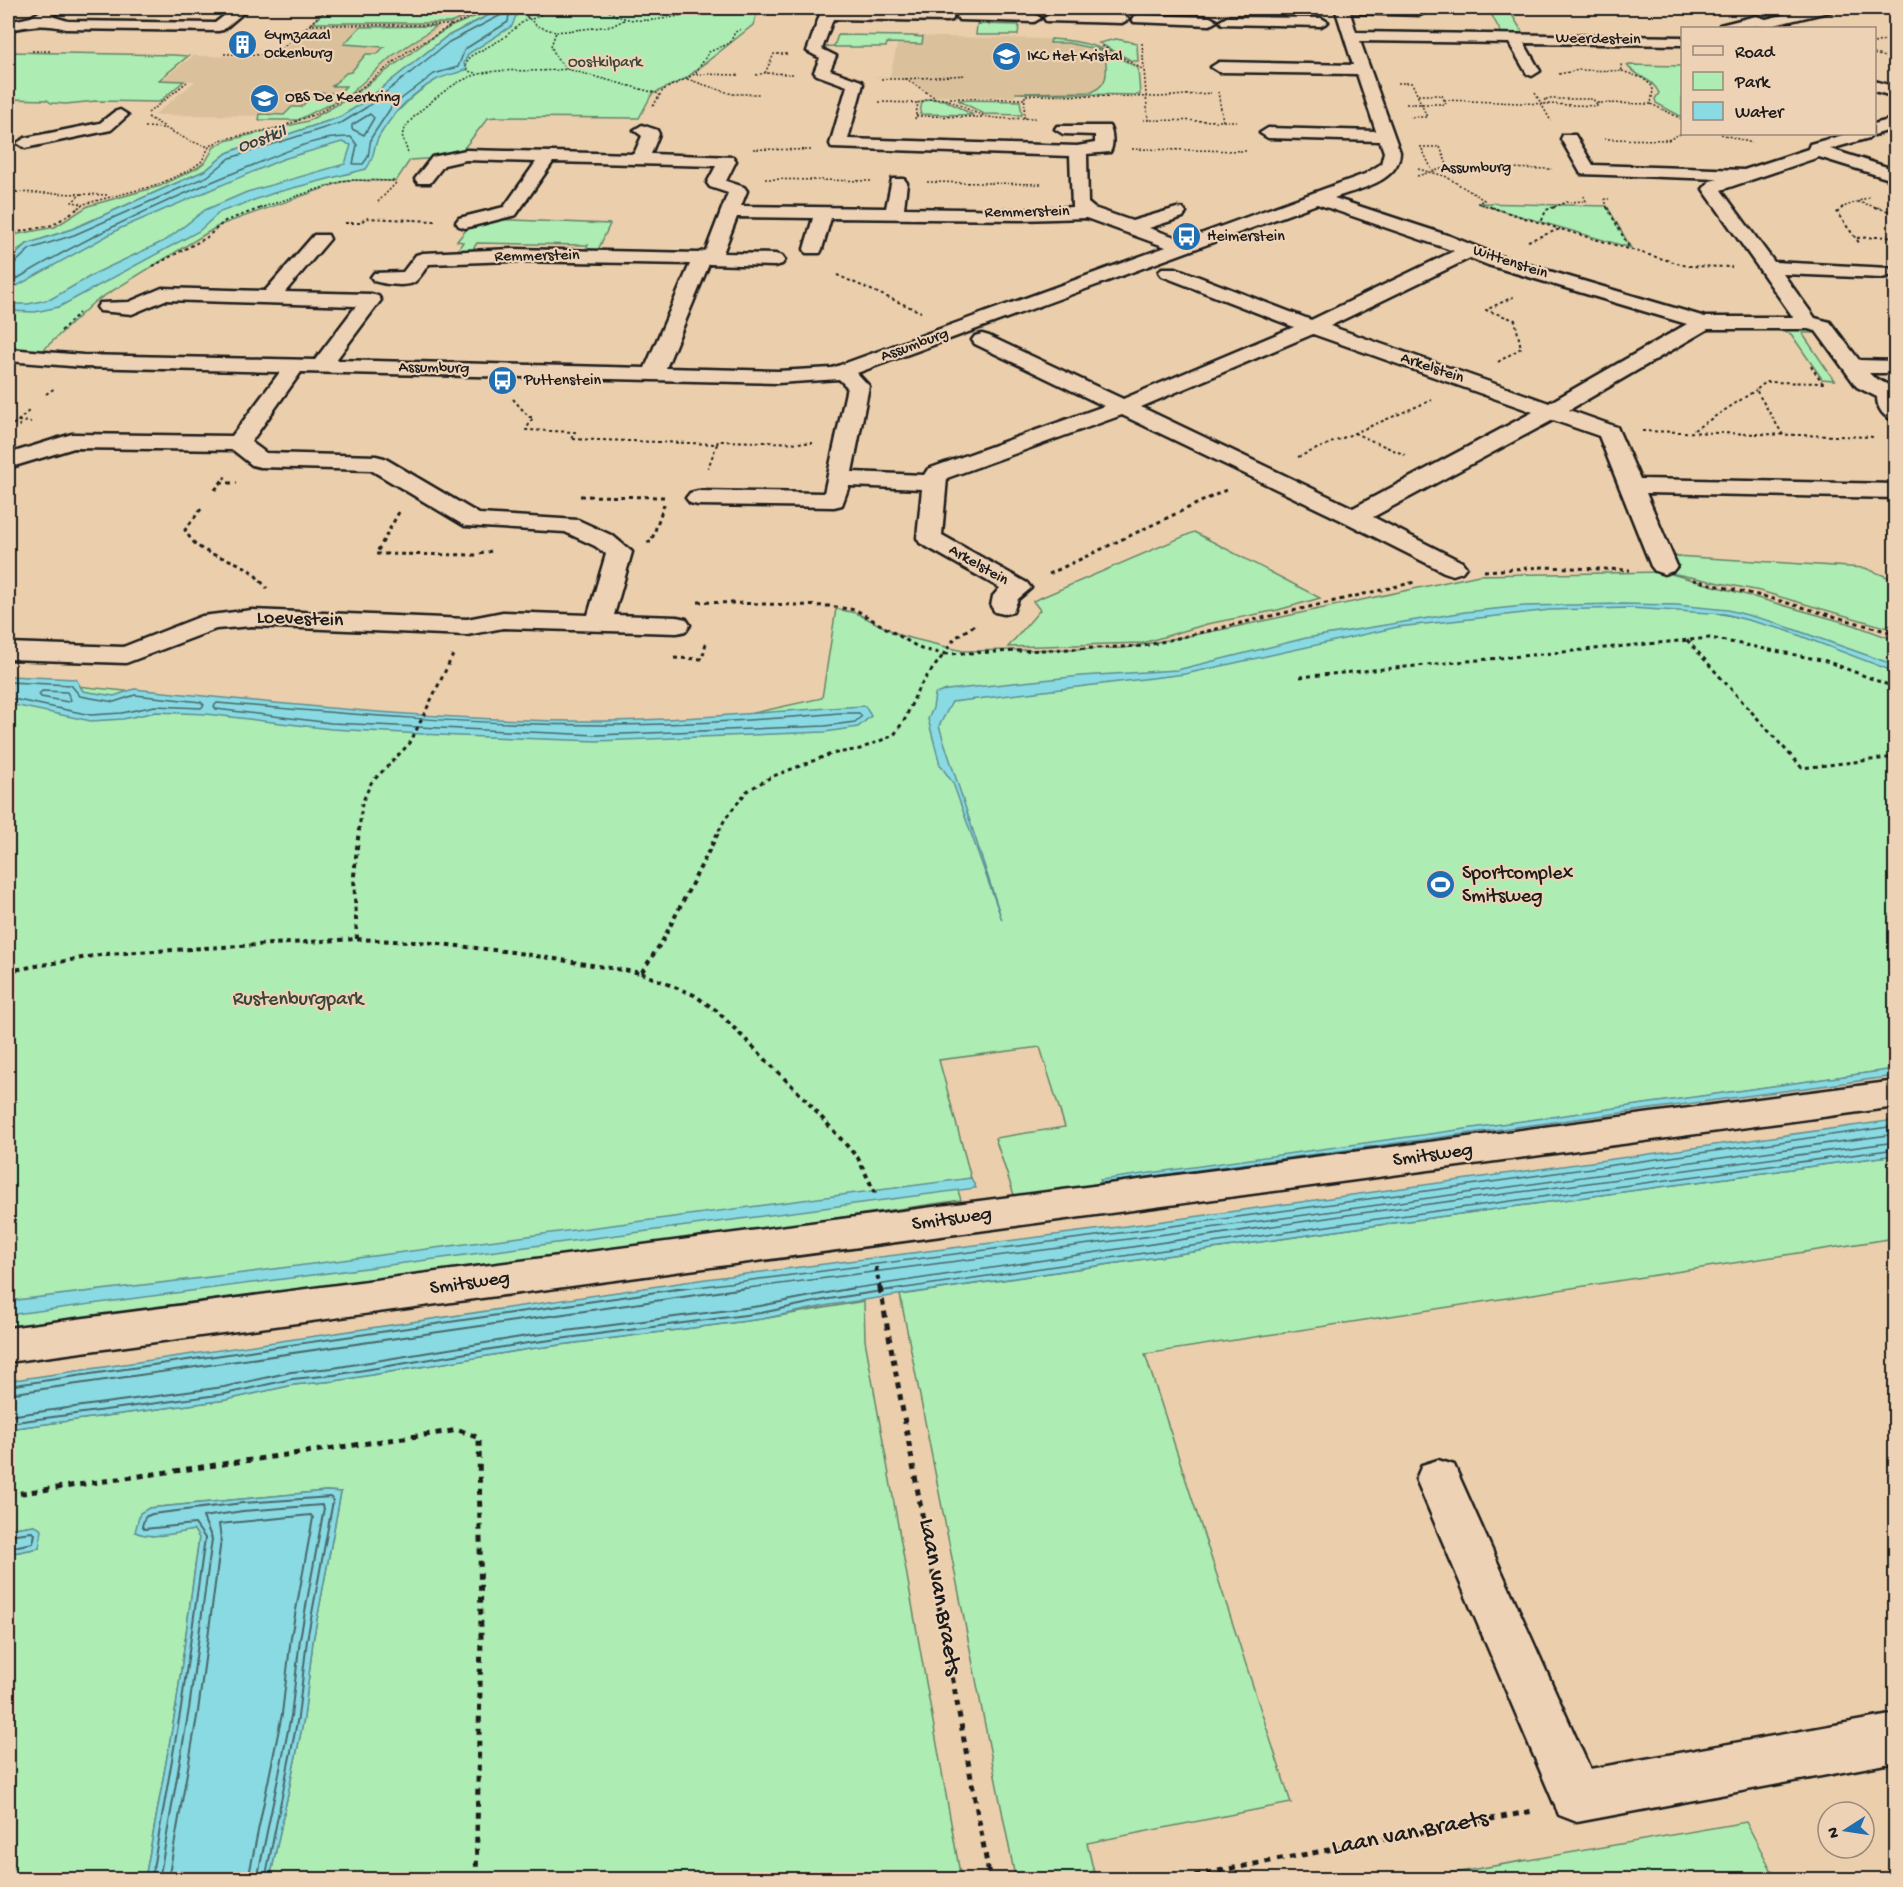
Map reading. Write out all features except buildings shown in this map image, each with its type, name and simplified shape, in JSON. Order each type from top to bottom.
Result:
[{"type":"street","points":[[36,20],[54,8]]},
{"type":"street","points":[[8,26],[36,20],[57,21],[66,25],[212,32],[242,8]]},
{"type":"street","points":[[758,8],[1042,18],[1089,13],[1134,19],[1217,21],[1255,14],[1321,22]]},
{"type":"street","points":[[1385,170],[1392,157],[1340,8],[1420,11],[1419,8]]},
{"type":"street","points":[[1723,11],[1766,23],[1827,8]]},
{"type":"street","points":[[830,10],[814,51],[828,56],[822,72],[855,84],[838,144],[1079,151],[1086,148],[1104,148],[1103,130],[1062,129]]},
{"type":"street","points":[[1729,27],[1756,20]]},
{"type":"street","points":[[1465,23],[1474,39]]},
{"type":"street","name":"Weerdestein","points":[[1350,36],[1681,41]]},
{"type":"street","points":[[1514,39],[1532,71]]},
{"type":"street","points":[[1219,67],[1361,70]]},
{"type":"street","points":[[1876,86],[1896,81]]},
{"type":"street","points":[[1876,86],[1896,92]]},
{"type":"street","points":[[8,143],[25,143],[105,126],[120,115]]},
{"type":"street","points":[[1876,130],[1896,123]]},
{"type":"street","points":[[640,159],[651,135],[642,130]]},
{"type":"street","points":[[1270,141],[1340,135],[1386,136]]},
{"type":"street","points":[[1299,151],[1346,151],[1340,135]]},
{"type":"street","points":[[1819,151],[1816,148],[1860,135]]},
{"type":"street","points":[[1569,139],[1587,170],[1750,174]]},
{"type":"street","points":[[8,157],[25,143]]},
{"type":"street","points":[[1079,151],[1079,205],[1088,212],[1185,247]]},
{"type":"street","points":[[1893,401],[1859,374],[1823,326],[1808,323],[1712,189],[1716,185],[1819,151],[1896,176]]},
{"type":"street","points":[[424,164],[466,155],[727,161],[716,183],[738,191],[714,253],[702,258],[653,374]]},
{"type":"street","points":[[465,222],[510,211],[548,157]]},
{"type":"street","name":"Assumburg","points":[[8,355],[83,361],[798,377],[844,372],[1376,176],[1385,170]]},
{"type":"street","points":[[894,212],[898,183]]},
{"type":"street","name":"Wittenstein","points":[[1317,198],[1518,268],[1704,323],[1808,323]]},
{"type":"street","name":"Remmerstein","points":[[731,211],[1021,215],[1088,212]]},
{"type":"street","points":[[813,249],[824,211]]},
{"type":"street","points":[[1133,227],[1177,213]]},
{"type":"street","points":[[270,297],[321,238]]},
{"type":"street","points":[[1518,246],[1546,255],[1518,268]]},
{"type":"street","points":[[839,479],[934,482],[936,474],[1124,407],[1312,327],[1471,250]]},
{"type":"street","name":"Remmerstein","points":[[381,277],[408,278],[423,259],[442,257],[494,258],[512,255],[775,260]]},
{"type":"street","points":[[1770,268],[1882,272]]},
{"type":"street","name":"Arkelstein","points":[[1169,272],[1312,327],[1552,411]]},
{"type":"street","points":[[107,307],[132,308],[162,294],[371,300],[321,366]]},
{"type":"street","points":[[1354,517],[1552,411],[1704,323]]},
{"type":"street","points":[[982,340],[1263,473],[1453,567]]},
{"type":"street","points":[[239,443],[295,366]]},
{"type":"street","points":[[1859,374],[1896,367]]},
{"type":"street","points":[[698,498],[834,500],[858,386],[844,372]]},
{"type":"street","points":[[1552,411],[1609,432],[1664,566]]},
{"type":"street","points":[[8,462],[72,441],[239,443],[260,460],[376,463],[474,521],[569,525],[604,541],[619,552],[599,623]]},
{"type":"street","name":"Arkelstein","points":[[934,482],[929,538],[1018,588],[1006,596],[1004,606]]},
{"type":"street","points":[[1630,486],[1896,491]]},
{"type":"street","name":"Loevestein","points":[[8,651],[126,655],[211,622],[252,618],[467,627],[504,620],[599,623],[684,614]]},
{"type":"street","name":"Smitsweg","points":[[8,1345],[1896,1094]]},
{"type":"street","points":[[1438,1479],[1576,1797],[1896,1738]]},
{"type":"path","points":[[219,54],[274,56],[327,8]]},
{"type":"path","points":[[468,8],[465,11],[474,15]]},
{"type":"path","points":[[8,234],[53,225],[84,204],[157,185],[190,170],[202,161],[209,147],[220,141],[281,127],[318,113],[343,100],[408,51],[452,25],[493,8]]},
{"type":"path","points":[[524,8],[521,11],[537,26],[556,32],[612,26],[627,19]]},
{"type":"path","points":[[476,74],[468,71],[466,65],[469,57],[502,39],[530,18],[553,8]]},
{"type":"path","points":[[606,8],[611,14],[627,19],[685,15],[701,8]]},
{"type":"path","points":[[424,164],[402,135],[408,123],[455,83],[476,74],[567,69],[659,94],[687,80],[695,74],[710,52],[730,43],[735,32],[752,26],[758,8]]},
{"type":"path","points":[[1134,19],[1152,39],[1142,39],[1148,120]]},
{"type":"path","points":[[309,25],[452,25]]},
{"type":"path","points":[[556,32],[551,46],[557,58],[567,69]]},
{"type":"path","points":[[1876,43],[1896,37]]},
{"type":"path","points":[[1098,44],[1144,70]]},
{"type":"path","points":[[1876,54],[1896,60]]},
{"type":"path","points":[[1621,64],[1622,71]]},
{"type":"path","points":[[1554,74],[1579,70],[1622,71],[1644,78],[1654,87],[1655,95],[1651,104]]},
{"type":"path","points":[[756,75],[765,73]]},
{"type":"path","points":[[695,74],[740,75]]},
{"type":"path","points":[[842,79],[906,79],[966,75]]},
{"type":"path","points":[[906,79],[934,98]]},
{"type":"path","points":[[687,80],[732,94],[759,94]]},
{"type":"path","points":[[187,82],[145,116],[190,141],[209,147]]},
{"type":"path","points":[[1217,84],[1223,121]]},
{"type":"path","points":[[1024,117],[1025,95],[1147,96],[1218,93]]},
{"type":"path","points":[[1535,93],[1561,136],[1569,139],[1668,140],[1681,134]]},
{"type":"path","points":[[1375,103],[1446,104],[1442,95],[1418,95]]},
{"type":"path","points":[[1025,99],[934,98],[918,103],[916,118],[1036,118]]},
{"type":"path","points":[[949,98],[985,117]]},
{"type":"path","points":[[1546,102],[1544,99],[1593,99],[1596,103],[1651,104],[1681,118]]},
{"type":"path","points":[[1444,100],[1546,102],[1548,105],[1598,106],[1596,103]]},
{"type":"path","points":[[1143,120],[1236,122]]},
{"type":"path","points":[[105,126],[165,128]]},
{"type":"path","points":[[1104,148],[1270,141]]},
{"type":"path","name":"Assumburg","points":[[1385,170],[1410,178],[1448,167],[1558,169]]},
{"type":"path","points":[[1432,170],[1454,179],[1484,200],[1478,203],[1541,224],[1687,266],[1770,268]]},
{"type":"path","points":[[152,267],[206,238],[225,221],[304,192],[346,180],[399,181],[378,202]]},
{"type":"path","points":[[8,187],[17,193]]},
{"type":"path","points":[[1541,224],[1546,210],[1553,206],[1567,202],[1586,201],[1581,190]]},
{"type":"path","points":[[8,192],[113,195]]},
{"type":"path","points":[[81,194],[72,202],[84,204]]},
{"type":"path","points":[[1876,195],[1842,207],[1837,213],[1882,272]]},
{"type":"path","points":[[1615,200],[1605,200],[1607,208],[1630,249]]},
{"type":"path","points":[[1857,202],[1896,213]]},
{"type":"path","points":[[321,238],[335,223],[361,223],[369,213]]},
{"type":"path","points":[[365,218],[465,222]]},
{"type":"path","points":[[1518,246],[1515,245],[1560,229]]},
{"type":"path","points":[[1856,238],[1896,236]]},
{"type":"path","name":"Assumburg","points":[[837,275],[961,330]]},
{"type":"path","points":[[1018,588],[1263,473],[1420,406],[1467,381],[1521,348],[1515,320],[1486,310],[1554,277]]},
{"type":"path","points":[[509,371],[496,397],[513,398],[529,417],[533,417],[526,430],[575,432],[571,439],[717,444]]},
{"type":"path","points":[[1692,431],[1766,382],[1859,374]]},
{"type":"path","points":[[1756,390],[1784,435]]},
{"type":"path","points":[[1609,432],[1692,431],[1883,437]]},
{"type":"path","points":[[1353,433],[1441,470]]},
{"type":"path","points":[[698,498],[718,441],[846,444]]},
{"type":"path","points":[[215,490],[227,474]]},
{"type":"path","points":[[569,525],[580,496],[666,497],[651,542],[604,541]]},
{"type":"path","points":[[201,509],[185,530],[191,544],[203,552],[244,566],[282,602],[283,619]]},
{"type":"path","points":[[1475,573],[1543,567],[1633,571]]},
{"type":"path","points":[[1689,580],[1724,585],[1896,634]]},
{"type":"path","points":[[684,614],[837,606],[856,610],[921,649],[944,654],[1144,646],[1417,582]]},
{"type":"path","name":"Arkelstein","points":[[641,973],[663,940],[725,819],[747,791],[789,769],[831,754],[860,749],[894,735],[905,719],[919,687],[955,638],[1004,606]]},
{"type":"path","points":[[357,939],[354,876],[362,803],[371,783],[410,743],[467,627]]},
{"type":"path","points":[[1300,677],[1710,638],[1826,662],[1896,688]]},
{"type":"path","points":[[1687,640],[1802,768],[1896,757]]},
{"type":"path","points":[[8,971],[105,954],[357,939],[432,943],[512,952],[641,973],[694,995],[717,1011],[804,1098],[858,1158],[873,1186]]},
{"type":"path","name":"Laan van Braets","points":[[876,1264],[990,1880]]},
{"type":"path","points":[[8,1495],[459,1430],[479,1438],[480,1638],[476,1880]]},
{"type":"path","name":"Laan van Braets","points":[[1171,1880],[1533,1811],[1576,1797]]},
{"type":"shaded area","points":[[311,26],[443,26],[343,96],[297,116],[154,115],[195,81],[161,80],[193,56],[276,57]]},
{"type":"shaded area","name":"IKC Het Kristal","points":[[899,36],[1074,40],[1097,45],[1138,68],[1140,95],[1016,93],[1015,97],[934,96],[907,78],[871,77],[890,76]]},
{"type":"green space","points":[[329,8],[484,10],[450,23],[312,23]]},
{"type":"green space","points":[[495,8],[502,8],[446,37],[363,103],[340,117],[289,134],[258,141],[227,153],[206,170],[72,229],[27,244],[16,251],[8,251],[8,236],[55,227],[88,206],[160,186],[197,168],[206,161],[214,147],[225,141],[308,121],[349,98],[430,39],[450,27]]},
{"type":"green space","name":"Oostkilpark","points":[[518,8],[759,8],[753,25],[685,79],[652,94],[639,118],[488,118],[457,157],[410,160],[396,181],[347,180],[220,225],[94,302],[41,352],[8,357],[8,286],[136,217],[241,171],[392,117],[411,98],[515,16]]},
{"type":"green space","points":[[1488,8],[1508,8],[1526,38],[1504,38]]},
{"type":"green space","points":[[977,24],[1019,25],[1018,35],[976,35]]},
{"type":"green space","points":[[437,26],[392,56],[350,94],[298,120],[259,120],[260,114],[284,115],[292,107],[301,107],[315,93],[339,93],[346,86],[332,86],[346,73],[351,72],[366,54],[377,54],[384,47],[344,44],[360,27]]},
{"type":"green space","points":[[838,35],[923,37],[922,44],[887,43],[886,47],[821,47],[834,46]]},
{"type":"green space","points":[[1051,39],[1076,42],[1105,51],[1068,43],[1050,43]]},
{"type":"green space","points":[[1116,39],[1137,43],[1138,61],[1132,61],[1099,43]]},
{"type":"green space","points":[[1105,51],[1138,68],[1140,95],[1015,93],[1092,92],[1105,80]]},
{"type":"green space","points":[[8,52],[188,56],[159,80],[184,81],[159,102],[96,101],[66,104],[51,103],[47,100],[8,99]]},
{"type":"green space","points":[[1627,65],[1681,66],[1681,116],[1656,103],[1655,99],[1659,93],[1656,88]]},
{"type":"green space","points":[[928,99],[945,100],[973,115],[920,114],[922,102]]},
{"type":"green space","points":[[958,100],[1020,101],[1022,115],[984,114]]},
{"type":"green space","points":[[1477,203],[1607,206],[1631,248],[1496,209]]},
{"type":"green space","points":[[487,219],[610,224],[598,250],[586,249],[588,245],[477,243],[469,255],[455,254],[463,242],[457,241],[471,224]]},
{"type":"green space","points":[[1774,326],[1804,327],[1816,331],[1818,333],[1802,333],[1834,380],[1822,379],[1791,334],[1777,330]]},
{"type":"green space","points":[[1194,532],[1320,598],[1278,610],[1207,624],[1143,643],[1008,647],[1040,610],[1033,601]]},
{"type":"green space","points":[[1675,556],[1865,568],[1895,580],[1895,630],[1760,591],[1670,573],[1669,559]]},
{"type":"green space","name":"Rustenburgpark","points":[[1664,572],[1854,625],[1895,640],[1895,1069],[1101,1181],[1102,1183],[1022,1196],[1014,1195],[995,1138],[1065,1127],[1040,1047],[939,1060],[971,1178],[955,1181],[961,1200],[568,1257],[8,1331],[8,679],[518,731],[694,726],[822,698],[836,609],[856,613],[902,636],[963,651],[1125,648],[1479,575]],"holes":[[[1643,605],[1668,605],[1737,613],[1770,625],[1719,613]],[[1595,606],[1549,609],[1432,619],[1528,607]]]},
{"type":"green space","points":[[1895,1155],[1895,1238],[1145,1354],[1291,1803],[1087,1843],[1095,1877],[1025,1879],[1014,1872],[900,1295],[1349,1229]]},
{"type":"green space","points":[[864,1301],[865,1340],[961,1879],[270,1879],[304,1718],[313,1641],[341,1492],[326,1491],[149,1508],[151,1536],[194,1530],[199,1537],[176,1707],[145,1879],[8,1879],[8,1554],[39,1548],[34,1525],[8,1529],[8,1429],[226,1400],[293,1385],[335,1381],[529,1349],[762,1319]]},
{"type":"green space","points":[[1746,1822],[1776,1879],[1419,1879]]},
{"type":"water","points":[[503,8],[519,8],[512,26],[468,54],[464,64],[467,69],[436,80],[404,104],[380,135],[366,169],[274,193],[220,212],[199,231],[59,307],[35,312],[8,311],[8,304],[28,304],[51,299],[96,273],[166,240],[205,210],[247,192],[345,164],[351,145],[342,142],[283,159],[121,228],[8,291],[8,262],[27,244],[72,229],[206,170],[227,153],[258,141],[289,134],[340,117],[363,103],[446,37]]},
{"type":"water","points":[[1677,605],[1728,610],[1770,621],[1895,665],[1895,672],[1785,630],[1725,614],[1630,608],[1550,610],[1398,627],[1185,674],[952,702],[939,726],[1002,920],[953,783],[940,765],[928,719],[933,708],[935,694],[947,690],[1081,676],[1177,670],[1306,638],[1465,612],[1524,606]]},
{"type":"water","points":[[8,676],[76,679],[83,691],[114,696],[134,689],[429,716],[488,719],[639,720],[865,706],[871,716],[858,727],[825,732],[597,741],[331,729],[206,714],[156,712],[123,719],[91,721],[8,704]]},
{"type":"water","points":[[1895,1069],[1895,1076],[1102,1183],[1100,1180]]},
{"type":"water","points":[[1895,1120],[1895,1155],[1349,1229],[830,1305],[762,1319],[529,1349],[335,1381],[293,1385],[226,1400],[8,1429],[8,1381],[706,1279],[1142,1224]]},
{"type":"water","points":[[971,1178],[976,1188],[8,1315],[8,1301],[244,1273]]},
{"type":"water","points":[[326,1491],[341,1492],[313,1641],[304,1718],[270,1879],[145,1879],[176,1707],[199,1538],[194,1530],[157,1536],[135,1532],[140,1513],[149,1508]]},
{"type":"water","points":[[34,1525],[42,1530],[39,1548],[8,1554],[8,1529]]},
{"type":"place","name":"Gymzaaal Ockenburg","points":[[243,45]]},
{"type":"place","name":"IKC Het Kristal","points":[[1006,57]]},
{"type":"place","name":"OBS De Keerkring","points":[[264,98]]},
{"type":"place","name":"Heimerstein","points":[[1186,237]]},
{"type":"place","name":"Puttenstein","points":[[503,381]]},
{"type":"place","name":"Sportcomplex Smitsweg","points":[[1441,885]]},
{"type":"water label","name":"Oostkil","points":[[262,140]]}]
